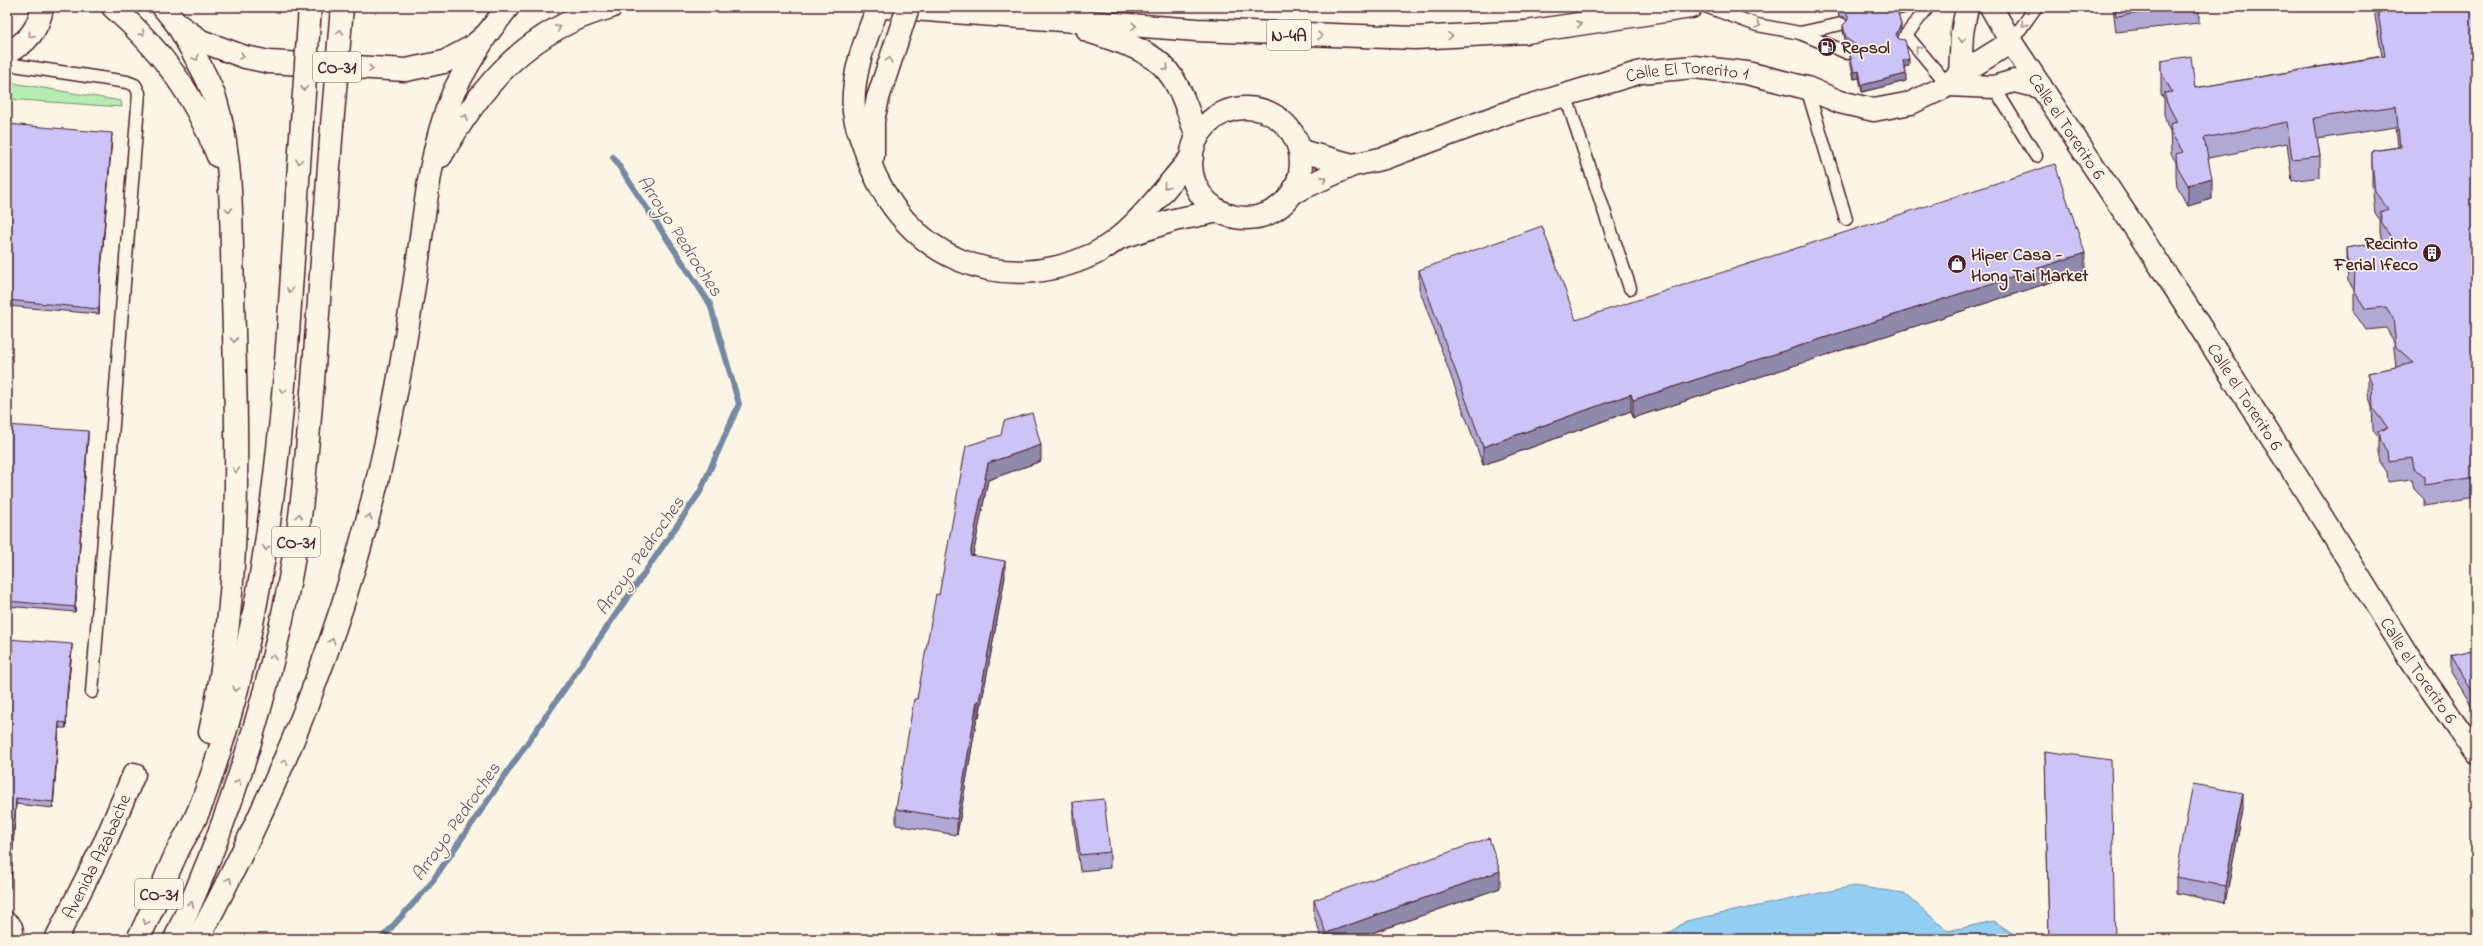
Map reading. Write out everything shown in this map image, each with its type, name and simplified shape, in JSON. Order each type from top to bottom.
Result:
[{"type":"main road","points":[[7,52],[16,49],[30,36],[40,19],[42,7]]},
{"type":"main road","points":[[113,7],[145,35],[172,68],[210,137],[228,184]]},
{"type":"main road","points":[[163,7],[177,24],[206,77],[215,98],[225,149],[232,251],[236,443],[236,525],[232,594],[226,650],[218,695],[186,815],[179,848]]},
{"type":"main road","name":"CO-31","points":[[138,939],[179,848],[195,820],[223,738],[245,653],[265,558],[281,415],[310,7]]},
{"type":"main road","name":"CO-31","points":[[175,939],[197,892],[224,822],[248,751],[262,701],[287,592],[296,542],[308,442],[342,7]]},
{"type":"main road","points":[[198,939],[247,845],[292,747],[333,639],[355,568],[390,425],[430,174],[436,146],[450,99],[465,69],[487,34],[508,7]]},
{"type":"main road","points":[[430,174],[471,107],[504,67],[529,46],[555,29],[586,15],[611,7]]},
{"type":"main road","points":[[878,7],[860,63],[854,95],[857,128],[875,178],[896,212],[932,247],[959,260],[986,270],[1037,271],[1063,266],[1095,253],[1117,238],[1138,218],[1194,147],[1207,124],[1220,114],[1236,109],[1253,108],[1269,113],[1283,122],[1294,135],[1300,151],[1302,165],[1300,179],[1294,192],[1280,207],[1264,216],[1245,219],[1219,211],[1206,201],[1197,188],[1192,173],[1194,147],[1185,101],[1174,78],[1158,60],[1132,45],[1054,21]]},
{"type":"main road","name":"N-4A","points":[[886,7],[1054,21],[1204,31],[1415,38],[1526,32],[1691,7]]},
{"type":"main road","points":[[875,178],[872,145],[873,121],[896,36],[908,7]]},
{"type":"main road","points":[[1967,7],[1954,79],[1994,87],[2014,81],[2042,87]]},
{"type":"main road","name":"Calle el Torerito 6","points":[[1991,7],[2011,42],[2042,87],[2302,485],[2408,656],[2476,754]]},
{"type":"main road","points":[[177,24],[201,41],[245,57],[269,62],[380,70],[406,70],[444,62],[472,47],[487,34]]},
{"type":"main road","name":"Calle El Torerito 1","points":[[1294,192],[1353,165],[1385,158],[1509,112],[1566,96],[1641,72],[1694,67],[1747,73],[1807,88],[1840,102],[1874,110],[1911,103],[1954,79],[2011,42]]},
{"type":"main road","name":"Calle El Torerito 1","points":[[1300,151],[1353,165]]},
{"type":"main road","points":[[1117,238],[1174,220],[1219,211]]},
{"type":"main road","name":"Avenida Azabache","points":[[56,939],[106,840],[134,774]]},
{"type":"lane","points":[[1708,7],[1757,25],[1800,33],[1848,53]]},
{"type":"lane","points":[[1928,7],[1904,37],[1954,79]]},
{"type":"lane","points":[[2011,42],[2036,7]]},
{"type":"lane","points":[[1800,33],[1841,24]]},
{"type":"lane","points":[[7,64],[127,82],[135,85],[139,93],[92,692]]},
{"type":"lane","points":[[1994,87],[2036,156]]},
{"type":"lane","points":[[1807,88],[1846,219]]},
{"type":"lane","points":[[1566,96],[1630,288]]},
{"type":"lane","points":[[7,918],[16,925],[16,938]]},
{"type":"green space","points":[[7,82],[121,101],[122,107],[7,99]]},
{"type":"water","points":[[1854,886],[1904,893],[1948,931],[1994,921],[2021,939],[1661,939],[1686,921]]},
{"type":"building","points":[[1838,7],[1889,7],[1897,10],[1901,24],[1896,35],[1899,39],[1905,40],[1909,59],[1903,61],[1906,74],[1862,85],[1859,71],[1854,72],[1850,54],[1855,50],[1855,45],[1846,38],[1843,25],[1848,20],[1848,16],[1844,11],[1839,10]]},
{"type":"building","points":[[2115,7],[2193,7],[2116,16]]},
{"type":"building","name":"Recinto Ferial Ifeco","points":[[2377,7],[2476,7],[2476,477],[2424,485],[2424,477],[2414,468],[2412,458],[2388,461],[2387,451],[2380,441],[2378,431],[2388,428],[2373,409],[2372,385],[2368,373],[2414,363],[2396,347],[2393,318],[2386,307],[2366,309],[2354,291],[2355,269],[2348,260],[2347,248],[2393,240],[2382,224],[2380,212],[2388,209],[2375,192],[2372,151],[2400,147],[2396,106],[2314,118],[2320,156],[2292,159],[2287,122],[2204,138],[2212,178],[2188,185],[2177,166],[2176,154],[2183,152],[2171,133],[2170,124],[2177,122],[2167,103],[2164,93],[2172,92],[2161,72],[2161,61],[2191,56],[2195,88],[2385,56]]},
{"type":"building","points":[[7,124],[112,133],[100,278],[99,309],[7,300]]},
{"type":"building","points":[[2055,164],[2085,253],[1633,400],[1631,394],[1483,447],[1419,270],[1542,226],[1576,320]]},
{"type":"building","points":[[1032,413],[1041,445],[988,463],[970,555],[1005,561],[979,701],[977,701],[957,819],[896,809],[914,699],[917,699],[936,594],[939,595],[966,446],[1001,435],[1004,421]]},
{"type":"building","points":[[7,425],[88,431],[75,607],[7,601]]},
{"type":"building","points":[[7,639],[72,644],[67,693],[66,723],[59,722],[53,802],[16,798],[10,883],[7,882]]},
{"type":"building","points":[[2476,649],[2476,697],[2451,655]]},
{"type":"building","points":[[2045,751],[2111,760],[2115,939],[2049,939]]},
{"type":"building","points":[[2193,784],[2243,793],[2225,886],[2176,877]]},
{"type":"building","points":[[1104,799],[1110,852],[1080,855],[1073,802]]},
{"type":"building","points":[[1489,838],[1500,871],[1326,933],[1314,900]]},
{"type":"waterway","name":"Arroyo Pedroches","points":[[381,939],[429,886],[700,492],[739,404],[710,304],[613,157]]},
{"type":"place","name":"Repsol","points":[[1827,47]]},
{"type":"place","name":"Recinto Ferial Ifeco","points":[[2432,253]]},
{"type":"place","name":"Hiper Casa - Hong Tai Market","points":[[1957,264]]}]
